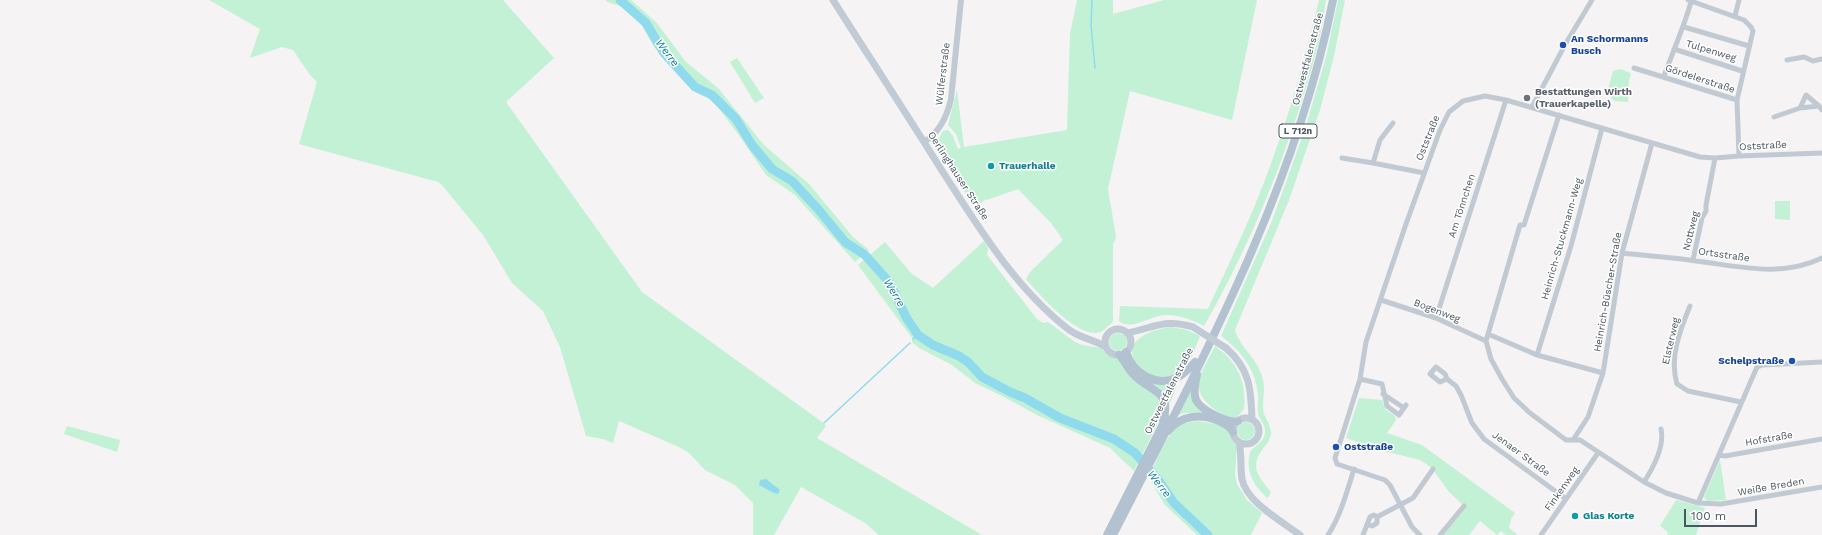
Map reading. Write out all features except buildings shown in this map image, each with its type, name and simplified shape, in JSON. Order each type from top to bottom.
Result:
[{"type":"main road","name":"Oerlinghauser Straße","points":[[832,0],[993,247],[1019,281],[1042,306],[1067,329],[1080,337],[1106,347]]},
{"type":"main road","name":"Ostwestfalenstraße","points":[[1107,535],[1159,438],[1249,257],[1296,138],[1320,57],[1333,0]]},
{"type":"main road","points":[[1127,333],[1166,323],[1179,323],[1193,327],[1226,348],[1242,364],[1248,377],[1252,419],[1258,427],[1258,434],[1255,441],[1248,444],[1239,442]]},
{"type":"main road","points":[[1092,341],[1106,336],[1116,329],[1124,330],[1131,340]]},
{"type":"main road","points":[[1106,336],[1106,347],[1112,354],[1123,353],[1131,344],[1131,340],[1142,330]]},
{"type":"main road","name":"L 712n","points":[[1123,353],[1143,376],[1158,380],[1167,380],[1180,376],[1197,363]]},
{"type":"main road","name":"L 712n","points":[[1123,353],[1134,375],[1156,391],[1164,403],[1164,418],[1159,438]]},
{"type":"main road","name":"L 712n","points":[[1197,363],[1194,387],[1196,400],[1200,406],[1230,422],[1241,420]]},
{"type":"main road","points":[[1251,404],[1234,428],[1233,432],[1239,442],[1242,458],[1242,478],[1250,495],[1267,511],[1300,535]]},
{"type":"main road","name":"L 712n","points":[[1159,438],[1173,425],[1186,418],[1196,416],[1206,417],[1227,425],[1233,432]]},
{"type":"main road","points":[[1241,420],[1252,419]]},
{"type":"main road","name":"Ostwestfalenstraße","points":[[1113,535],[1159,438]]},
{"type":"main road","points":[[1242,458],[1248,444]]},
{"type":"street","name":"Wülferstraße","points":[[924,142],[939,129],[948,111],[951,99],[961,0]]},
{"type":"street","points":[[1532,107],[1566,42],[1592,0]]},
{"type":"street","points":[[1735,16],[1739,0]]},
{"type":"street","points":[[1664,76],[1684,27],[1690,1],[1735,16],[1744,20],[1751,27],[1752,36],[1742,71],[1737,100],[1739,156]]},
{"type":"street","points":[[1684,27],[1749,46]]},
{"type":"street","name":"Tulpenweg","points":[[1674,50],[1742,71]]},
{"type":"street","points":[[1787,60],[1804,57],[1813,61],[1822,59]]},
{"type":"street","name":"Gördelerstraße","points":[[1634,68],[1664,76],[1737,100]]},
{"type":"street","points":[[1800,108],[1806,95],[1820,108]]},
{"type":"street","name":"Oststraße","points":[[1354,469],[1337,464],[1335,458],[1360,379],[1366,342],[1440,130],[1449,112],[1463,101],[1485,96],[1506,100],[1700,157],[1715,158],[1822,153]]},
{"type":"street","name":"Am Tönnchen","points":[[1436,318],[1506,100]]},
{"type":"street","points":[[1774,117],[1800,108],[1820,108]]},
{"type":"street","points":[[1486,341],[1520,225],[1524,225],[1558,115]]},
{"type":"street","points":[[1373,163],[1380,140],[1393,122]]},
{"type":"street","name":"Heinrich-Stuckmann-Weg","points":[[1537,355],[1571,246],[1602,128]]},
{"type":"street","name":"Heinrich-Büscher-Straße","points":[[1573,440],[1588,417],[1603,373],[1622,253],[1652,143]]},
{"type":"street","points":[[1342,158],[1424,173]]},
{"type":"street","name":"Nottweg","points":[[1693,260],[1702,218],[1706,211],[1715,158]]},
{"type":"street","name":"Ortsstraße","points":[[1622,253],[1693,260],[1766,270],[1798,267],[1822,258]]},
{"type":"street","name":"Bogenweg","points":[[1381,300],[1436,318],[1486,341]]},
{"type":"street","name":"Elsterweg","points":[[1690,306],[1682,325],[1675,355],[1673,371],[1677,384],[1688,391],[1741,402]]},
{"type":"street","points":[[1488,334],[1537,355],[1603,373]]},
{"type":"street","name":"Weiße Breden","points":[[1486,341],[1491,359],[1514,398],[1548,427],[1566,440],[1580,440],[1644,482],[1666,493],[1698,503],[1721,504],[1822,487]]},
{"type":"street","points":[[1698,503],[1755,370],[1760,365],[1822,362]]},
{"type":"street","name":"Jenaer Straße","points":[[1447,378],[1456,386],[1461,394],[1472,424],[1484,439],[1566,499]]},
{"type":"street","points":[[1360,379],[1382,384],[1384,394],[1387,406],[1399,415],[1405,407],[1384,394]]},
{"type":"street","points":[[1644,482],[1652,469],[1659,449],[1663,436],[1661,429]]},
{"type":"street","name":"Hofstraße","points":[[1718,455],[1725,456],[1822,439]]},
{"type":"street","name":"Finkenweg","points":[[1541,535],[1598,453]]},
{"type":"street","points":[[1328,535],[1336,522],[1344,502],[1354,469],[1381,477],[1385,480],[1412,527],[1420,535]]},
{"type":"street","points":[[1363,535],[1370,517],[1377,517],[1413,498],[1433,469]]},
{"type":"street","points":[[1440,535],[1464,506]]},
{"type":"green space","points":[[209,0],[503,0],[554,58],[506,102],[642,292],[822,422],[826,426],[817,438],[982,535],[879,535],[865,523],[801,487],[774,535],[753,535],[753,503],[735,485],[705,470],[689,453],[679,447],[619,421],[613,443],[603,439],[586,436],[560,347],[543,311],[512,283],[483,235],[442,185],[438,182],[299,144],[317,82],[310,75],[293,50],[282,47],[250,58],[260,29]]},
{"type":"green space","points":[[606,0],[631,0],[656,22],[686,62],[718,88],[764,145],[809,184],[853,237],[869,250],[855,262],[795,195],[766,175],[717,106],[672,67],[654,47],[641,24],[623,7],[607,2]]},
{"type":"green space","points":[[1077,0],[1113,0],[1113,14],[1164,0],[1257,0],[1232,120],[1130,91],[1108,189],[1116,237],[1113,245],[1113,320],[1112,323],[1105,329],[1096,333],[1086,331],[1063,317],[1026,279],[1030,272],[1063,240],[1051,223],[1018,189],[987,200],[986,199],[975,208],[945,161],[937,142],[943,131],[948,130],[953,136],[958,149],[961,148],[956,134],[948,125],[957,90],[964,147],[1067,130],[1070,34]]},
{"type":"green space","points":[[1319,0],[1326,0],[1320,38],[1293,129],[1253,229],[1238,262],[1204,326],[1186,318],[1172,315],[1161,315],[1130,325],[1119,321],[1120,306],[1208,309],[1251,215],[1273,158],[1298,80]]},
{"type":"green space","points":[[1338,0],[1345,0],[1334,56],[1320,110],[1289,200],[1235,330],[1237,336],[1261,372],[1263,380],[1263,410],[1270,426],[1271,434],[1269,440],[1258,456],[1256,468],[1260,477],[1271,492],[1268,498],[1255,484],[1249,466],[1250,452],[1261,441],[1265,433],[1258,413],[1258,396],[1254,376],[1241,354],[1221,336],[1272,221],[1305,129],[1326,57]]},
{"type":"green space","points":[[737,58],[764,98],[755,103],[730,62]]},
{"type":"green space","points":[[1620,69],[1631,73],[1628,102],[1614,101],[1607,93],[1613,71]]},
{"type":"green space","points":[[1775,201],[1790,201],[1790,220],[1775,219]]},
{"type":"green space","points":[[984,241],[988,248],[987,255],[1037,319],[1043,323],[1048,322],[1075,342],[1082,345],[1101,348],[1108,355],[1118,359],[1157,397],[1162,408],[1161,417],[1134,471],[1110,448],[1037,415],[975,383],[952,365],[919,348],[912,342],[912,338],[858,265],[885,242],[911,273],[933,288]]},
{"type":"green space","points":[[1171,327],[1187,330],[1200,336],[1190,360],[1180,371],[1167,377],[1154,376],[1143,371],[1135,362],[1132,352],[1136,342],[1148,333]]},
{"type":"green space","points":[[1118,333],[1124,336],[1127,342],[1124,348],[1118,351],[1112,348],[1109,342],[1112,336]]},
{"type":"green space","points":[[1215,346],[1235,365],[1242,381],[1245,399],[1244,409],[1237,417],[1229,417],[1217,411],[1207,403],[1201,395],[1199,380],[1201,373]]},
{"type":"green space","points":[[1179,380],[1169,405],[1148,381]]},
{"type":"green space","points":[[1190,390],[1205,414],[1185,413],[1178,415]]},
{"type":"green space","points":[[1359,398],[1382,400],[1386,410],[1395,416],[1396,420],[1387,433],[1422,445],[1515,513],[1511,519],[1509,528],[1518,535],[1506,535],[1501,531],[1497,535],[1480,521],[1469,535],[1442,535],[1465,507],[1449,492],[1432,468],[1420,460],[1384,451],[1346,438]]},
{"type":"green space","points":[[1198,421],[1222,426],[1230,433],[1237,447],[1235,475],[1237,484],[1247,500],[1262,513],[1251,535],[1197,535],[1164,504],[1149,477],[1170,434],[1182,424]]},
{"type":"green space","points":[[1246,422],[1252,425],[1255,431],[1252,437],[1246,440],[1240,437],[1237,431],[1240,425]]},
{"type":"green space","points":[[67,426],[120,440],[117,452],[64,434]]},
{"type":"green space","points":[[1720,460],[1726,500],[1707,501],[1704,497]]},
{"type":"green space","points":[[1676,500],[1705,508],[1696,535],[1667,535],[1668,532],[1660,526]]},
{"type":"water","points":[[766,479],[780,490],[778,494],[759,485],[760,480]]},
{"type":"waterway","name":"Werre","points":[[620,0],[646,23],[664,53],[695,87],[712,95],[736,119],[752,145],[772,169],[792,181],[818,209],[845,242],[865,255],[889,282],[906,317],[918,335],[933,345],[959,356],[968,362],[982,377],[1025,398],[1060,418],[1114,439],[1135,453],[1159,481],[1174,503],[1208,535]]},
{"type":"waterway","points":[[1092,0],[1091,25],[1095,68]]},
{"type":"waterway","name":"Werre","points":[[913,339],[918,335]]},
{"type":"waterway","points":[[824,423],[910,343]]},
{"type":"place","name":"An Schormanns Busch","points":[[1563,45]]},
{"type":"place","name":"Bestattungen Wirth (Trauerkapelle)","points":[[1527,98]]},
{"type":"place","name":"Trauerhalle","points":[[991,166]]},
{"type":"place","name":"Schelpstraße","points":[[1792,361]]},
{"type":"place","name":"Oststraße","points":[[1336,447]]},
{"type":"place","name":"Glas Korte","points":[[1575,516]]}]
